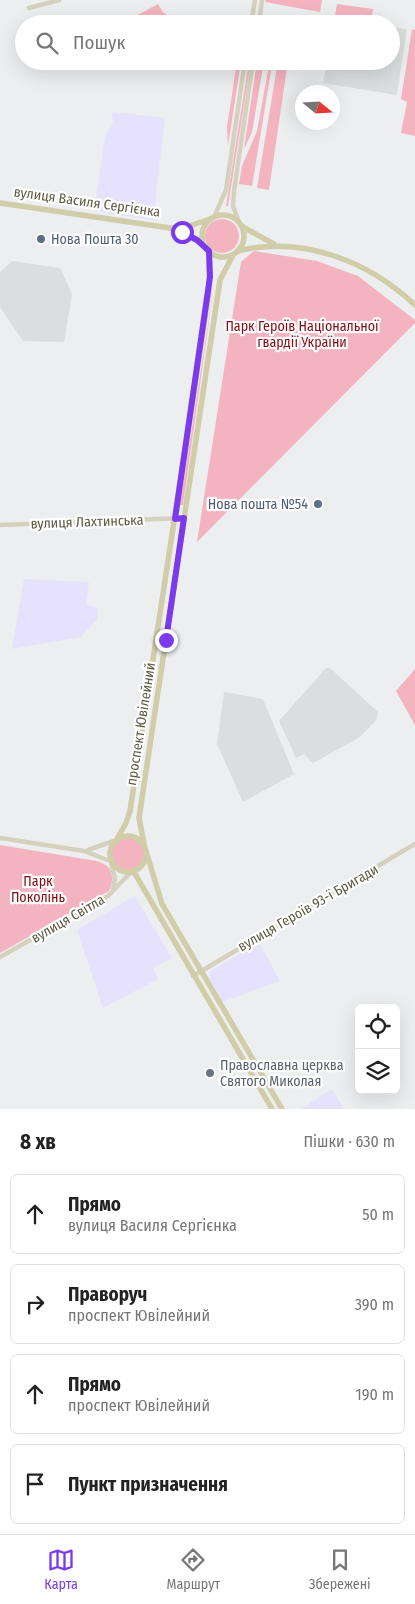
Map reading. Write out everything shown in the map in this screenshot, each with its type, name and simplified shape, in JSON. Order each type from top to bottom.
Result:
[{"type":"main road","name":"вулиця Василя Сергієнка","points":[[0,203],[170,228],[190,236],[207,249]]},
{"type":"main road","points":[[276,245],[227,215],[212,218],[202,234],[207,249],[220,257],[276,245],[317,251],[345,259],[381,276],[415,305]]},
{"type":"main road","name":"вулиця Василя Сергієнка","points":[[170,228],[192,225],[212,218]]},
{"type":"main road","points":[[235,253],[244,240],[241,225]]},
{"type":"main road","name":"проспект Ювілейний","points":[[116,840],[126,823],[130,811],[175,519],[209,292],[207,249]]},
{"type":"main road","name":"проспект Ювілейний","points":[[144,844],[139,818],[220,280],[235,253]]},
{"type":"main road","points":[[146,851],[144,864],[132,872],[122,872],[111,862],[110,847],[122,836],[134,837],[144,844],[162,904],[282,1109]]},
{"type":"main road","points":[[132,872],[272,1109]]},
{"type":"street","points":[[29,8],[60,0]]},
{"type":"street","points":[[252,15],[255,0]]},
{"type":"street","points":[[260,15],[262,0]]},
{"type":"street","points":[[212,218],[226,190],[244,70]]},
{"type":"street","points":[[241,225],[233,206],[234,191],[252,70]]},
{"type":"street","name":"вулиця Лахтинська","points":[[0,525],[184,518]]},
{"type":"street","points":[[0,838],[84,851],[111,862],[115,879],[113,889]]},
{"type":"street","points":[[84,851],[96,849],[116,840]]},
{"type":"street","name":"вулиця Героїв 93-ї Бригади","points":[[193,976],[415,844]]},
{"type":"street","name":"вулиця Світла","points":[[0,957],[108,896],[132,872]]},
{"type":"shaded area","points":[[400,28],[407,29],[397,95],[323,83],[325,70],[400,70]]},
{"type":"shaded area","points":[[112,112],[165,118],[153,220],[101,212],[95,205],[105,136],[113,123]]},
{"type":"shaded area","points":[[12,261],[60,268],[72,294],[64,342],[23,341],[0,307],[0,272]]},
{"type":"shaded area","points":[[24,579],[89,582],[86,605],[98,608],[97,619],[81,637],[12,649]]},
{"type":"shaded area","points":[[326,668],[330,668],[378,712],[377,719],[360,737],[313,763],[304,754],[296,758],[279,721]]},
{"type":"shaded area","points":[[224,692],[263,699],[294,774],[243,802],[217,744]]},
{"type":"shaded area","points":[[135,896],[172,958],[153,968],[158,979],[103,1008],[77,930]]},
{"type":"shaded area","points":[[259,942],[280,981],[222,1002],[209,978],[211,971]]},
{"type":"shaded area","points":[[332,1089],[344,1109],[301,1109]]},
{"type":"green space","points":[[266,0],[322,0],[320,12],[265,2]]},
{"type":"green space","points":[[158,4],[168,15],[138,15]]},
{"type":"green space","points":[[337,4],[373,9],[372,15],[335,15]]},
{"type":"green space","points":[[412,29],[415,30],[415,136],[401,133],[407,102],[401,99]]},
{"type":"green space","points":[[236,70],[240,70],[228,146],[227,127]]},
{"type":"green space","points":[[248,70],[250,70],[228,206],[226,206]]},
{"type":"green space","points":[[256,70],[262,70],[252,132],[244,149]]},
{"type":"green space","points":[[268,70],[271,70],[252,186],[239,184],[242,166],[257,131]]},
{"type":"green space","points":[[277,70],[287,70],[269,190],[257,188]]},
{"type":"green space","points":[[222,219],[229,220],[234,224],[238,229],[238,243],[234,248],[229,252],[222,253],[215,252],[210,248],[206,243],[205,236],[206,229],[210,224],[215,220]]},
{"type":"green space","name":"Парк Героїв Національної гвардії України","points":[[254,251],[317,261],[358,276],[415,320],[415,323],[197,542],[241,262]]},
{"type":"green space","points":[[215,279],[183,505],[180,505]]},
{"type":"green space","points":[[415,669],[415,725],[396,691]]},
{"type":"green space","points":[[128,838],[140,843],[145,855],[140,867],[128,872],[116,867],[111,855],[116,843]]},
{"type":"green space","name":"Парк Поколінь","points":[[0,845],[102,863],[109,869],[112,877],[109,891],[0,953]]},
{"type":"place","name":"Нова Пошта 30","points":[[41,239]]},
{"type":"place","name":"Нова пошта №54","points":[[318,504]]},
{"type":"place","name":"Православна церква Святого Миколая","points":[[210,1073]]},
{"type":"route","points":[[166,640],[184,518],[175,519],[211,268],[209,251],[205,246],[182,232]]}]
